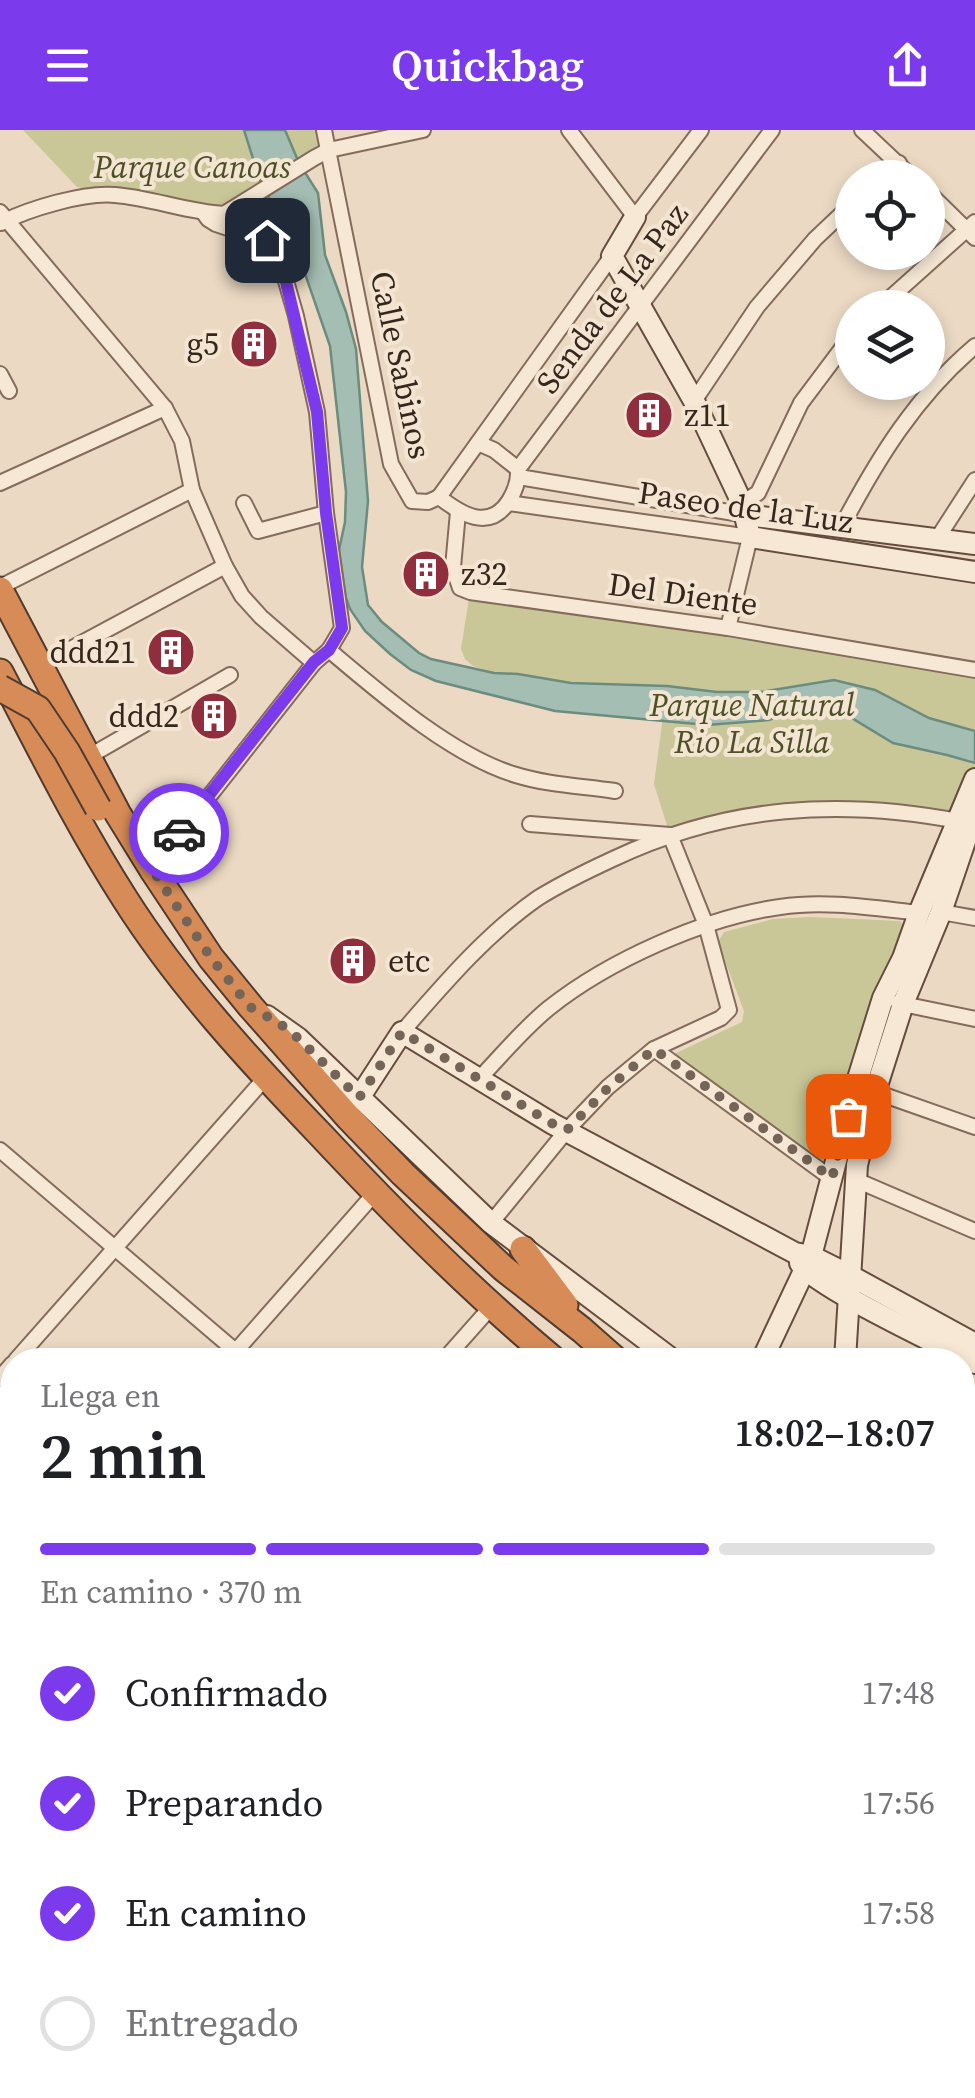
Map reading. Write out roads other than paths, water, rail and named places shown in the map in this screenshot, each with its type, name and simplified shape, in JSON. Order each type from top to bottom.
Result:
[{"type":"highway","points":[[0,588],[118,814],[211,958],[250,1007],[403,1174],[503,1268],[602,1348]]},
{"type":"highway","points":[[0,672],[125,899],[196,996],[375,1193],[540,1348]]},
{"type":"highway","points":[[0,688],[38,710],[54,730],[117,844],[162,913],[181,936],[211,958]]},
{"type":"highway","points":[[0,712],[72,808]]},
{"type":"highway","points":[[524,1248],[582,1330]]},
{"type":"street","name":"Calle Sabinos","points":[[324,130],[391,464],[412,502],[439,497],[458,512]]},
{"type":"street","points":[[314,662],[242,596],[192,490],[182,441],[165,408],[2,218],[96,194],[224,214],[329,150],[422,130]]},
{"type":"street","points":[[569,130],[635,217]]},
{"type":"street","points":[[439,497],[612,256],[635,217],[701,130]]},
{"type":"street","name":"Senda de La Paz","points":[[508,502],[519,473],[772,130]]},
{"type":"street","points":[[862,130],[896,160]]},
{"type":"street","points":[[901,290],[972,230],[945,207]]},
{"type":"street","points":[[152,869],[314,662],[329,650],[342,628],[317,412],[286,282],[267,240],[216,224],[203,212]]},
{"type":"street","points":[[694,401],[757,306],[835,220]]},
{"type":"street","points":[[612,256],[694,401],[744,509],[750,537],[728,628]]},
{"type":"street","points":[[842,526],[893,436],[951,366],[975,346]]},
{"type":"street","points":[[744,509],[758,492],[800,403],[835,357]]},
{"type":"street","points":[[0,374],[10,391]]},
{"type":"street","points":[[0,483],[165,408]]},
{"type":"street","points":[[478,442],[506,458],[519,473]]},
{"type":"street","name":"Paseo de la Luz","points":[[519,473],[975,544]]},
{"type":"street","points":[[937,539],[975,480]]},
{"type":"street","points":[[0,588],[192,490]]},
{"type":"street","points":[[458,512],[483,518],[499,514],[508,502]]},
{"type":"street","name":"Paseo de la Luz","points":[[508,502],[975,572]]},
{"type":"street","points":[[244,503],[258,531],[326,513]]},
{"type":"street","name":"Del Diente","points":[[458,512],[452,567],[460,588],[470,592],[728,628],[975,670]]},
{"type":"street","points":[[41,664],[225,566]]},
{"type":"street","points":[[329,650],[414,718],[480,761],[519,776],[616,791]]},
{"type":"street","points":[[88,757],[230,675]]},
{"type":"street","points":[[893,1001],[941,912],[970,820],[974,782]]},
{"type":"street","points":[[359,1098],[402,1032],[454,972],[537,900],[578,875],[670,835],[747,815],[828,807],[970,820]]},
{"type":"street","points":[[767,1348],[866,1089],[918,913],[970,820]]},
{"type":"street","points":[[530,824],[670,835]]},
{"type":"street","points":[[491,1223],[567,1130],[608,1088],[654,1049],[721,1018],[729,1010],[706,926],[670,835]]},
{"type":"street","points":[[478,1080],[546,1010],[579,986],[619,962],[706,926],[783,906],[838,905],[918,913]]},
{"type":"street","points":[[941,912],[975,918]]},
{"type":"street","points":[[893,1001],[975,1019]]},
{"type":"street","points":[[250,1007],[298,1038],[491,1223],[657,1348]]},
{"type":"street","points":[[402,1032],[553,1124],[803,1260],[950,1348]]},
{"type":"street","points":[[654,1049],[832,1178]]},
{"type":"street","points":[[26,1348],[266,1077]]},
{"type":"street","points":[[866,1089],[975,1126]]},
{"type":"street","points":[[845,1348],[866,1089]]},
{"type":"street","points":[[0,1150],[227,1348]]},
{"type":"street","points":[[856,1180],[975,1231]]},
{"type":"street","points":[[245,1348],[375,1193]]},
{"type":"street","points":[[848,1286],[975,1344]]},
{"type":"street","points":[[454,1348],[491,1306]]},
{"type":"place","name":"g5","points":[[254,344]]},
{"type":"place","name":"z11","points":[[649,415]]},
{"type":"place","name":"z32","points":[[426,574]]},
{"type":"place","name":"ddd21","points":[[171,652]]},
{"type":"place","name":"ddd2","points":[[214,716]]},
{"type":"place","name":"etc","points":[[353,961]]},
{"type":"park label","name":"Parque Canoas","points":[[192,167]]},
{"type":"park label","name":"Parque Natural Rio La Silla","points":[[752,724]]}]
